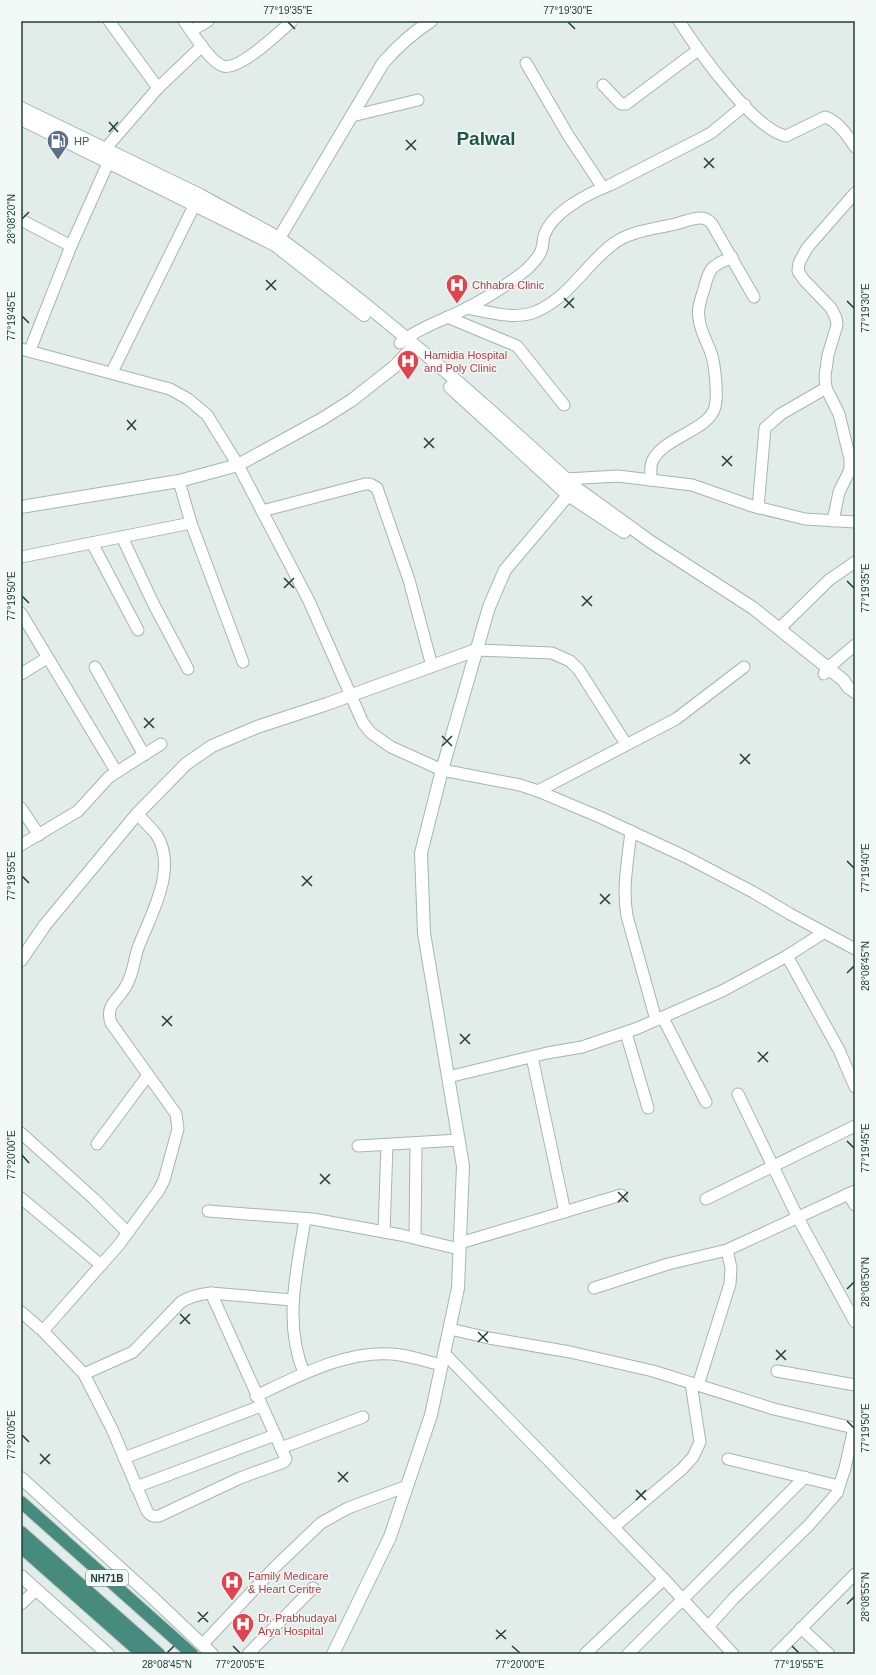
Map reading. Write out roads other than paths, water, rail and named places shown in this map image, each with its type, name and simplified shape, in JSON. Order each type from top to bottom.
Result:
[{"type":"highway","name":"NH71B","points":[[21,1502],[192,1654]]},
{"type":"highway","points":[[21,1513],[181,1654]]},
{"type":"highway","points":[[21,1532],[159,1654]]},
{"type":"highway","points":[[21,1547],[142,1654]]},
{"type":"street","points":[[109,21],[158,88]]},
{"type":"street","points":[[184,21],[202,46],[217,62],[224,66],[230,66],[250,56],[292,21]]},
{"type":"street","points":[[191,30],[208,21]]},
{"type":"street","points":[[277,241],[383,63],[398,46],[417,30],[431,21]]},
{"type":"street","points":[[679,21],[687,26],[698,50],[710,67],[745,105],[775,132],[786,136],[823,118],[831,118],[855,146]]},
{"type":"street","points":[[202,46],[158,88],[104,156],[71,246],[25,350],[112,372],[170,389],[188,399],[207,415],[238,465],[309,601],[350,696],[363,723],[371,733],[391,747],[442,770],[520,785],[538,791],[631,831],[686,857],[753,892],[823,933],[855,949]]},
{"type":"street","points":[[603,85],[621,104],[626,104],[698,50]]},
{"type":"street","points":[[526,62],[568,134],[603,188]]},
{"type":"street","points":[[352,116],[418,100]]},
{"type":"street","points":[[21,507],[180,481],[238,465],[296,434],[352,400],[394,367],[408,344],[447,317],[467,308],[493,293],[526,270],[539,256],[542,249],[544,236],[560,215],[585,196],[698,140],[710,133],[745,105]]},
{"type":"street","points":[[21,108],[104,156],[195,204],[277,241]]},
{"type":"street","points":[[21,119],[200,196],[316,264],[408,344],[502,421],[567,486],[826,671],[842,680],[851,689]]},
{"type":"street","points":[[832,521],[839,492],[850,470],[850,459],[839,414],[826,388],[825,376],[828,355],[837,325],[832,308],[804,280],[798,271],[799,263],[807,248],[855,193]]},
{"type":"street","points":[[112,372],[195,204]]},
{"type":"street","points":[[467,308],[520,316],[535,312],[567,292],[601,255],[612,244],[620,239],[630,234],[665,227],[701,217],[710,222],[732,257],[754,297]]},
{"type":"street","points":[[21,220],[71,246]]},
{"type":"street","points":[[651,480],[652,463],[659,451],[707,420],[715,406],[714,365],[711,353],[700,328],[698,317],[699,305],[708,273],[718,264],[732,257]]},
{"type":"street","points":[[447,317],[516,346],[564,405]]},
{"type":"street","points":[[758,508],[766,428],[781,414],[826,388]]},
{"type":"street","points":[[333,1654],[390,1537],[431,1415],[458,1288],[463,1166],[424,933],[421,853],[442,770],[476,650],[489,607],[505,570],[567,486],[618,476],[692,485],[758,508],[806,519],[855,522]]},
{"type":"street","points":[[180,481],[190,523],[243,662]]},
{"type":"street","points":[[262,511],[365,484],[370,484],[377,488],[409,580],[432,666]]},
{"type":"street","points":[[567,486],[752,608],[779,629],[826,671]]},
{"type":"street","points":[[21,557],[92,544],[190,523]]},
{"type":"street","points":[[122,537],[153,603],[188,669]]},
{"type":"street","points":[[92,544],[138,630]]},
{"type":"street","points":[[779,629],[829,580],[855,562]]},
{"type":"street","points":[[21,613],[116,771]]},
{"type":"street","points":[[826,671],[855,645]]},
{"type":"street","points":[[21,960],[45,925],[137,814],[186,764],[212,746],[257,727],[350,696],[476,650],[552,653],[570,661],[579,670],[626,744]]},
{"type":"street","points":[[21,674],[47,658]]},
{"type":"street","points":[[95,667],[144,755]]},
{"type":"street","points":[[538,791],[676,719],[744,667]]},
{"type":"street","points":[[21,845],[78,811],[116,771],[161,744]]},
{"type":"street","points":[[21,808],[39,834]]},
{"type":"street","points":[[43,1331],[102,1265],[128,1233],[159,1190],[164,1180],[178,1129],[176,1114],[110,1023],[109,1017],[109,1011],[112,1004],[126,987],[163,882],[164,870],[160,842],[156,835],[137,814]]},
{"type":"street","points":[[631,831],[624,891],[627,916],[659,1019],[706,1102]]},
{"type":"street","points":[[448,1077],[582,1047],[626,1033],[722,991],[787,956],[823,933]]},
{"type":"street","points":[[787,956],[839,1050],[855,1087]]},
{"type":"street","points":[[626,1033],[648,1108]]},
{"type":"street","points":[[532,1057],[565,1212]]},
{"type":"street","points":[[97,1144],[148,1075]]},
{"type":"street","points":[[738,1094],[798,1218],[855,1322]]},
{"type":"street","points":[[706,1199],[855,1126]]},
{"type":"street","points":[[21,1133],[94,1199],[128,1233]]},
{"type":"street","points":[[358,1146],[459,1140]]},
{"type":"street","points":[[415,1238],[416,1143]]},
{"type":"street","points":[[384,1232],[386,1145]]},
{"type":"street","points":[[594,1288],[668,1264],[727,1250],[852,1192],[855,1205]]},
{"type":"street","points":[[208,1211],[305,1219],[460,1246],[621,1195]]},
{"type":"street","points":[[21,1198],[102,1265]]},
{"type":"street","points":[[304,1373],[297,1357],[294,1340],[292,1300],[305,1219]]},
{"type":"street","points":[[614,1527],[682,1469],[693,1457],[700,1442],[695,1384],[730,1284],[731,1268],[727,1250]]},
{"type":"street","points":[[84,1374],[133,1352],[182,1302],[190,1297],[211,1293],[292,1300]]},
{"type":"street","points":[[21,1312],[43,1331],[84,1374],[91,1385],[149,1515],[159,1516],[240,1478],[284,1462],[286,1459],[211,1293]]},
{"type":"street","points":[[450,1330],[570,1352],[653,1372],[774,1409],[855,1428],[837,1493],[809,1525],[742,1590],[708,1626]]},
{"type":"street","points":[[124,1458],[259,1401],[304,1373],[359,1356],[388,1354],[443,1359],[614,1527],[733,1654]]},
{"type":"street","points":[[778,1371],[855,1385]]},
{"type":"street","points":[[281,1448],[364,1417]]},
{"type":"street","points":[[136,1487],[275,1435]]},
{"type":"street","points":[[728,1460],[839,1486]]},
{"type":"street","points":[[628,1654],[805,1477]]},
{"type":"street","points":[[21,1478],[212,1654]]},
{"type":"street","points":[[202,1645],[275,1567],[321,1523],[348,1508],[407,1486]]},
{"type":"street","points":[[776,1654],[855,1574]]},
{"type":"street","points":[[21,1576],[108,1654]]},
{"type":"street","points":[[585,1654],[664,1579]]},
{"type":"street","points":[[248,1654],[313,1588]]},
{"type":"street","points":[[21,1604],[36,1590]]},
{"type":"street","points":[[801,1628],[829,1654]]},
{"type":"place","name":"HP","points":[[58,160]]},
{"type":"place","name":"Chhabra Clinic","points":[[457,304]]},
{"type":"place","name":"Hamidia Hospital and Poly Clinic","points":[[408,380]]},
{"type":"place","name":"Family Medicare & Heart Centre","points":[[232,1602]]},
{"type":"place","name":"Dr. Prabhudayal Arya Hospital","points":[[243,1644]]},
{"type":"district","name":"Palwal","points":[[486,138]]}]
